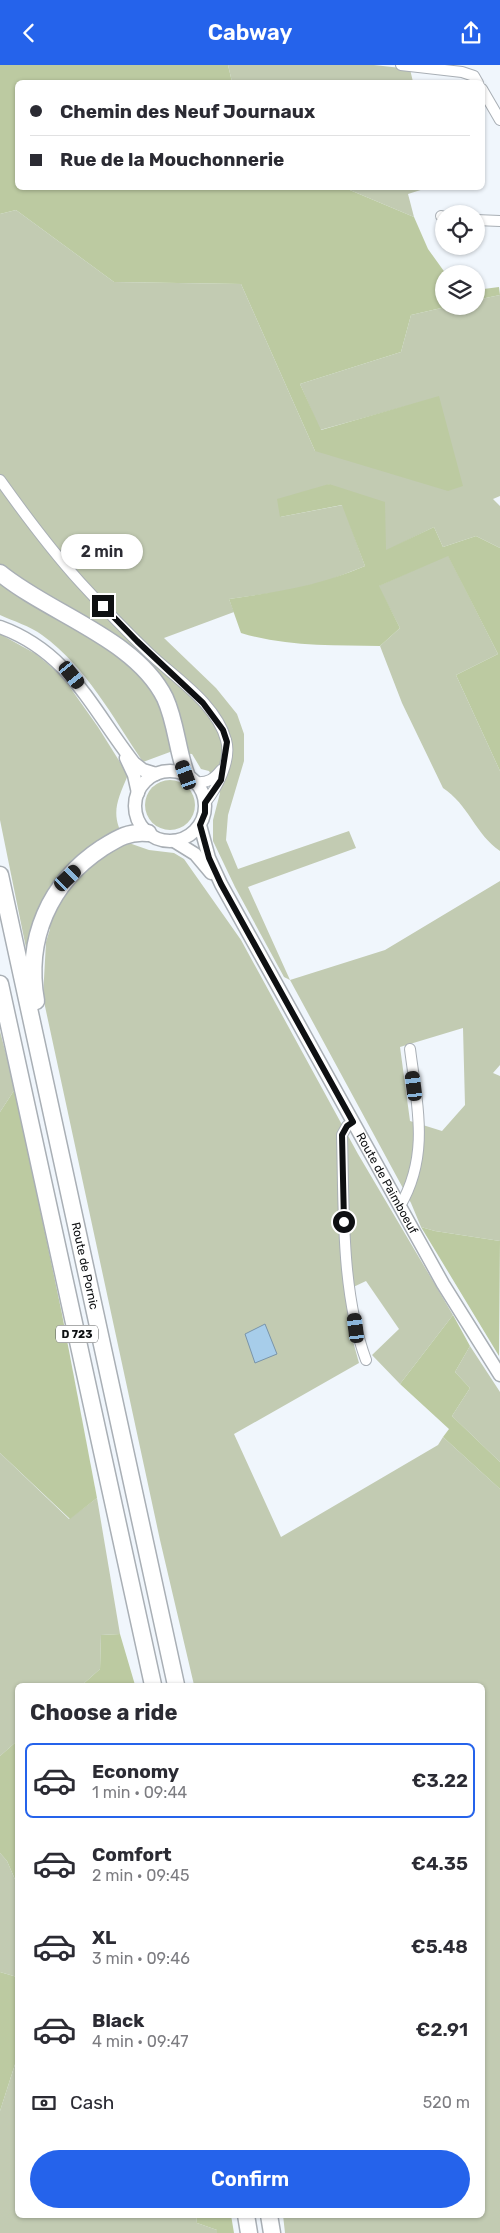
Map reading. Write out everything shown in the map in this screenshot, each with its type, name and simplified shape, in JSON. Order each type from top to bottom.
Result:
[{"type":"highway","points":[[0,573],[46,605],[120,648],[148,673],[158,686],[169,708],[178,753],[191,778]]},
{"type":"highway","points":[[37,1044],[40,1022],[34,991],[35,952],[39,931],[52,898],[68,878],[92,855],[127,834],[148,833]]},
{"type":"highway","name":"Route de Pornic","points":[[0,875],[176,1683]]},
{"type":"highway","name":"Route de Pornic","points":[[0,984],[153,1683]]},
{"type":"highway","points":[[246,2218],[249,2233]]},
{"type":"highway","points":[[270,2218],[272,2233]]},
{"type":"street","points":[[401,65],[462,72],[474,76],[476,80]]},
{"type":"street","points":[[485,94],[500,120]]},
{"type":"street","points":[[485,220],[500,221]]},
{"type":"street","points":[[0,480],[37,531],[80,582],[137,641],[203,703],[217,720],[227,742],[221,780],[205,803]]},
{"type":"street","points":[[0,627],[27,638],[60,663],[82,688],[119,744],[134,763],[143,770],[156,774]]},
{"type":"street","points":[[119,744],[134,775],[138,793],[136,813],[140,823],[148,833],[160,839],[174,841],[189,836],[200,825],[205,813],[205,803],[203,793],[191,778]]},
{"type":"street","points":[[138,793],[145,782],[156,774],[171,771],[205,782],[213,779],[223,767]]},
{"type":"street","name":"Route de Paimboeuf","points":[[200,825],[209,858],[221,884],[443,1284],[500,1375]]},
{"type":"street","name":"Route de Paimboeuf","points":[[174,841],[195,854],[221,884]]},
{"type":"street","points":[[400,1206],[414,1176],[420,1148],[419,1123],[410,1049]]},
{"type":"street","points":[[353,1122],[347,1126],[342,1135],[345,1240],[356,1328],[366,1361]]},
{"type":"green space","points":[[0,65],[228,65],[232,80],[15,80],[15,190],[350,190],[414,217],[428,249],[440,265],[435,265],[435,309],[411,315],[401,352],[300,384],[321,430],[439,396],[463,486],[448,491],[315,451],[241,284],[114,282],[16,210],[0,214]]},
{"type":"green space","points":[[228,65],[374,65],[410,69],[413,80],[232,80]]},
{"type":"green space","points":[[350,190],[421,190],[408,194],[414,217]]},
{"type":"green space","points":[[16,210],[114,282],[241,284],[315,451],[439,397],[320,430],[300,384],[401,352],[411,315],[435,309],[435,315],[485,315],[485,298],[500,295],[500,496],[493,499],[500,506],[500,548],[476,536],[443,547],[434,527],[386,551],[329,484],[280,517],[343,505],[365,566],[327,581],[287,591],[229,599],[234,612],[164,638],[216,688],[237,714],[244,734],[244,761],[228,815],[226,840],[238,869],[349,831],[356,848],[248,887],[290,980],[284,977],[235,887],[213,841],[213,820],[220,793],[209,771],[201,769],[192,754],[170,752],[143,762],[98,694],[72,662],[42,635],[27,626],[0,615],[0,214]]},
{"type":"green space","points":[[499,287],[500,295],[485,298],[485,289]]},
{"type":"green space","points":[[329,484],[385,502],[386,550],[434,527],[443,547],[476,536],[500,548],[500,771],[456,675],[498,654],[448,556],[379,586],[400,628],[380,646],[293,643],[258,638],[241,633],[229,599],[281,591],[331,579],[365,566],[342,505],[280,517],[277,499]]},
{"type":"green space","points":[[448,555],[498,654],[456,675],[500,771],[500,851],[484,837],[459,802],[443,788],[402,703],[380,646],[400,628],[378,586]]},
{"type":"green space","points":[[0,634],[36,654],[62,676],[98,727],[128,775],[120,793],[116,809],[118,824],[126,842],[149,850],[174,853],[184,859],[241,940],[358,1154],[453,1315],[400,1384],[372,1355],[399,1329],[366,1281],[347,1290],[351,1334],[359,1363],[234,1434],[281,1537],[438,1445],[443,1437],[500,1489],[500,2233],[285,2233],[283,2218],[485,2218],[485,1683],[194,1683],[160,1540],[43,997],[46,942],[50,929],[33,926],[28,948],[26,948],[0,820]]},
{"type":"green space","points":[[170,780],[188,787],[195,805],[188,823],[170,830],[152,823],[145,805],[152,787]]},
{"type":"green space","points":[[500,881],[500,1065],[493,1073],[500,1076],[500,1241],[421,1227],[411,1203],[290,980],[385,950]],"holes":[[[463,1028],[465,1105],[442,1131],[410,1121],[400,1047]]]},
{"type":"green space","points":[[0,1031],[15,1089],[0,1112]]},
{"type":"green space","points":[[15,1089],[62,1314],[97,1498],[70,1519],[0,1453],[0,1112]]},
{"type":"green space","points":[[421,1227],[500,1241],[499,1356]]},
{"type":"green space","points":[[453,1315],[470,1346],[455,1372],[470,1388],[452,1416],[500,1462],[500,1489],[443,1437],[449,1429],[400,1384]]},
{"type":"green space","points":[[470,1346],[500,1392],[500,1462],[452,1416],[470,1388],[455,1372]]},
{"type":"green space","points":[[0,1453],[69,1519],[97,1498],[120,1634],[101,1635],[100,1669],[84,1683],[15,1683],[15,1743],[0,1756]]},
{"type":"green space","points":[[120,1634],[134,1683],[84,1683],[100,1669],[101,1635]]},
{"type":"green space","points":[[15,1743],[15,1879],[7,1861],[0,1853],[0,1756]]},
{"type":"green space","points":[[0,1853],[7,1861],[15,1879],[15,1976],[0,1972]]},
{"type":"green space","points":[[0,1972],[15,1976],[15,2064],[0,2111]]},
{"type":"green space","points":[[15,2064],[15,2218],[196,2218],[197,2223],[217,2230],[217,2233],[0,2233],[0,2111]]},
{"type":"green space","points":[[196,2218],[232,2218],[234,2233],[217,2233],[217,2230],[197,2223]]},
{"type":"water","points":[[265,1324],[277,1354],[255,1363],[245,1334]]},
{"type":"route","points":[[103,606],[203,703],[223,730],[227,742],[226,755],[221,780],[205,803],[205,813],[200,825],[203,839],[221,884],[353,1122],[347,1126],[342,1135],[344,1222]]}]
